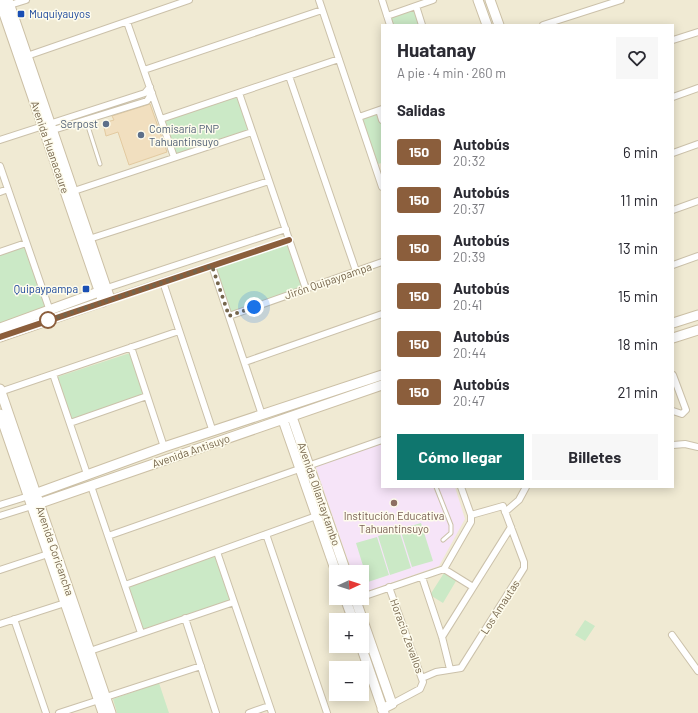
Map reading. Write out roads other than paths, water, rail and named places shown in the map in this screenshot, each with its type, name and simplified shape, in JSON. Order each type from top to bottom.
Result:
[{"type":"street","points":[[9,3],[26,0]]},
{"type":"street","points":[[24,57],[189,0]]},
{"type":"street","points":[[319,0],[381,184]]},
{"type":"street","points":[[382,0],[390,24]]},
{"type":"street","points":[[387,16],[433,0]]},
{"type":"street","points":[[478,0],[486,24]]},
{"type":"street","points":[[490,0],[499,24]]},
{"type":"street","points":[[547,24],[621,0]]},
{"type":"street","name":"Avenida Huanacaure","points":[[0,2],[24,57]]},
{"type":"street","name":"Avenida Huanacaure","points":[[9,3],[24,57],[106,301]]},
{"type":"street","points":[[416,6],[422,24]]},
{"type":"street","points":[[144,70],[322,10]]},
{"type":"street","points":[[127,22],[174,157]]},
{"type":"street","points":[[674,40],[698,32]]},
{"type":"street","points":[[161,120],[339,59]]},
{"type":"street","points":[[289,76],[356,271]]},
{"type":"street","points":[[48,127],[145,92],[150,86]]},
{"type":"street","points":[[674,97],[698,88]]},
{"type":"street","points":[[0,140],[48,127],[86,119],[146,100],[152,93]]},
{"type":"street","points":[[239,93],[306,289]]},
{"type":"street","points":[[358,117],[380,109]]},
{"type":"street","name":"Avenida Huanacaure","points":[[48,127],[74,191],[86,239]]},
{"type":"street","points":[[74,191],[252,132]]},
{"type":"street","points":[[674,152],[698,144]]},
{"type":"street","points":[[0,166],[50,311]]},
{"type":"street","points":[[86,239],[269,181]]},
{"type":"street","points":[[0,192],[8,189]]},
{"type":"street","points":[[674,210],[698,201]]},
{"type":"street","points":[[0,328],[50,311],[103,290],[286,229]]},
{"type":"street","points":[[0,337],[289,240]]},
{"type":"street","points":[[0,252],[26,243]]},
{"type":"street","points":[[674,265],[698,256]]},
{"type":"street","name":"Jirón Quipaypampa","points":[[229,316],[381,262]]},
{"type":"street","points":[[212,266],[262,415]]},
{"type":"street","points":[[163,282],[213,432]]},
{"type":"street","points":[[245,362],[381,314]]},
{"type":"street","points":[[674,323],[698,315]]},
{"type":"street","points":[[674,338],[698,330]]},
{"type":"street","points":[[0,391],[179,331]]},
{"type":"street","points":[[130,347],[164,447]]},
{"type":"street","points":[[53,374],[87,474]]},
{"type":"street","name":"Avenida Antisuyo","points":[[0,505],[164,447],[381,375]]},
{"type":"street","points":[[674,377],[686,410],[682,414],[674,411]]},
{"type":"street","name":"Avenida Antisuyo","points":[[0,516],[381,385]]},
{"type":"street","name":"Avenida Coricancha","points":[[0,391],[32,494]]},
{"type":"street","points":[[70,423],[147,396]]},
{"type":"street","name":"Avenida Coricancha","points":[[0,414],[36,504],[102,699],[111,713]]},
{"type":"street","name":"Avenida Ollantaytambo","points":[[292,417],[344,565]]},
{"type":"street","name":"Avenida Ollantaytambo","points":[[283,420],[334,565]]},
{"type":"street","points":[[108,536],[309,464],[381,440]]},
{"type":"street","points":[[674,445],[685,444],[698,447]]},
{"type":"street","points":[[90,486],[141,633]]},
{"type":"street","points":[[369,594],[444,569],[470,525],[470,515],[461,488]]},
{"type":"street","points":[[470,515],[504,509],[519,500],[525,488]]},
{"type":"street","name":"Avenida Coricancha","points":[[36,504],[48,554],[65,603],[86,652]]},
{"type":"street","name":"Los Amautas","points":[[422,678],[450,668],[461,668],[524,568],[524,562],[504,509]]},
{"type":"street","points":[[125,585],[326,513]]},
{"type":"street","points":[[442,637],[511,527]]},
{"type":"street","points":[[266,534],[327,713]]},
{"type":"street","points":[[217,552],[272,713]]},
{"type":"street","points":[[0,570],[48,554]]},
{"type":"street","points":[[444,569],[473,587]]},
{"type":"street","points":[[422,577],[442,637],[450,668]]},
{"type":"street","name":"Horacio Zevallos","points":[[383,711],[392,704],[420,689],[423,682],[389,588]]},
{"type":"street","points":[[86,652],[234,602]]},
{"type":"street","points":[[0,624],[65,603]]},
{"type":"street","points":[[356,605],[392,704]]},
{"type":"street","points":[[184,618],[216,713]]},
{"type":"street","points":[[14,619],[46,713]]},
{"type":"street","points":[[672,635],[698,671]]},
{"type":"street","points":[[363,653],[383,711]]},
{"type":"street","points":[[60,713],[201,666]]},
{"type":"street","name":"Avenida Coricancha","points":[[102,699],[103,713]]},
{"type":"street","points":[[249,713],[269,706]]},
{"type":"lane","points":[[86,119],[100,164]]},
{"type":"lane","points":[[436,488],[452,525],[450,533],[443,540]]},
{"type":"place","name":"Muquiyauyos","points":[[21,14]]},
{"type":"place","name":"Serpost","points":[[106,124]]},
{"type":"place","name":"Comisaría PNP Tahuantinsuyo","points":[[141,135]]},
{"type":"place","name":"Quipaypampa","points":[[86,289]]},
{"type":"place","name":"Institución Educativa Tahuantinsuyo","points":[[394,503]]}]
